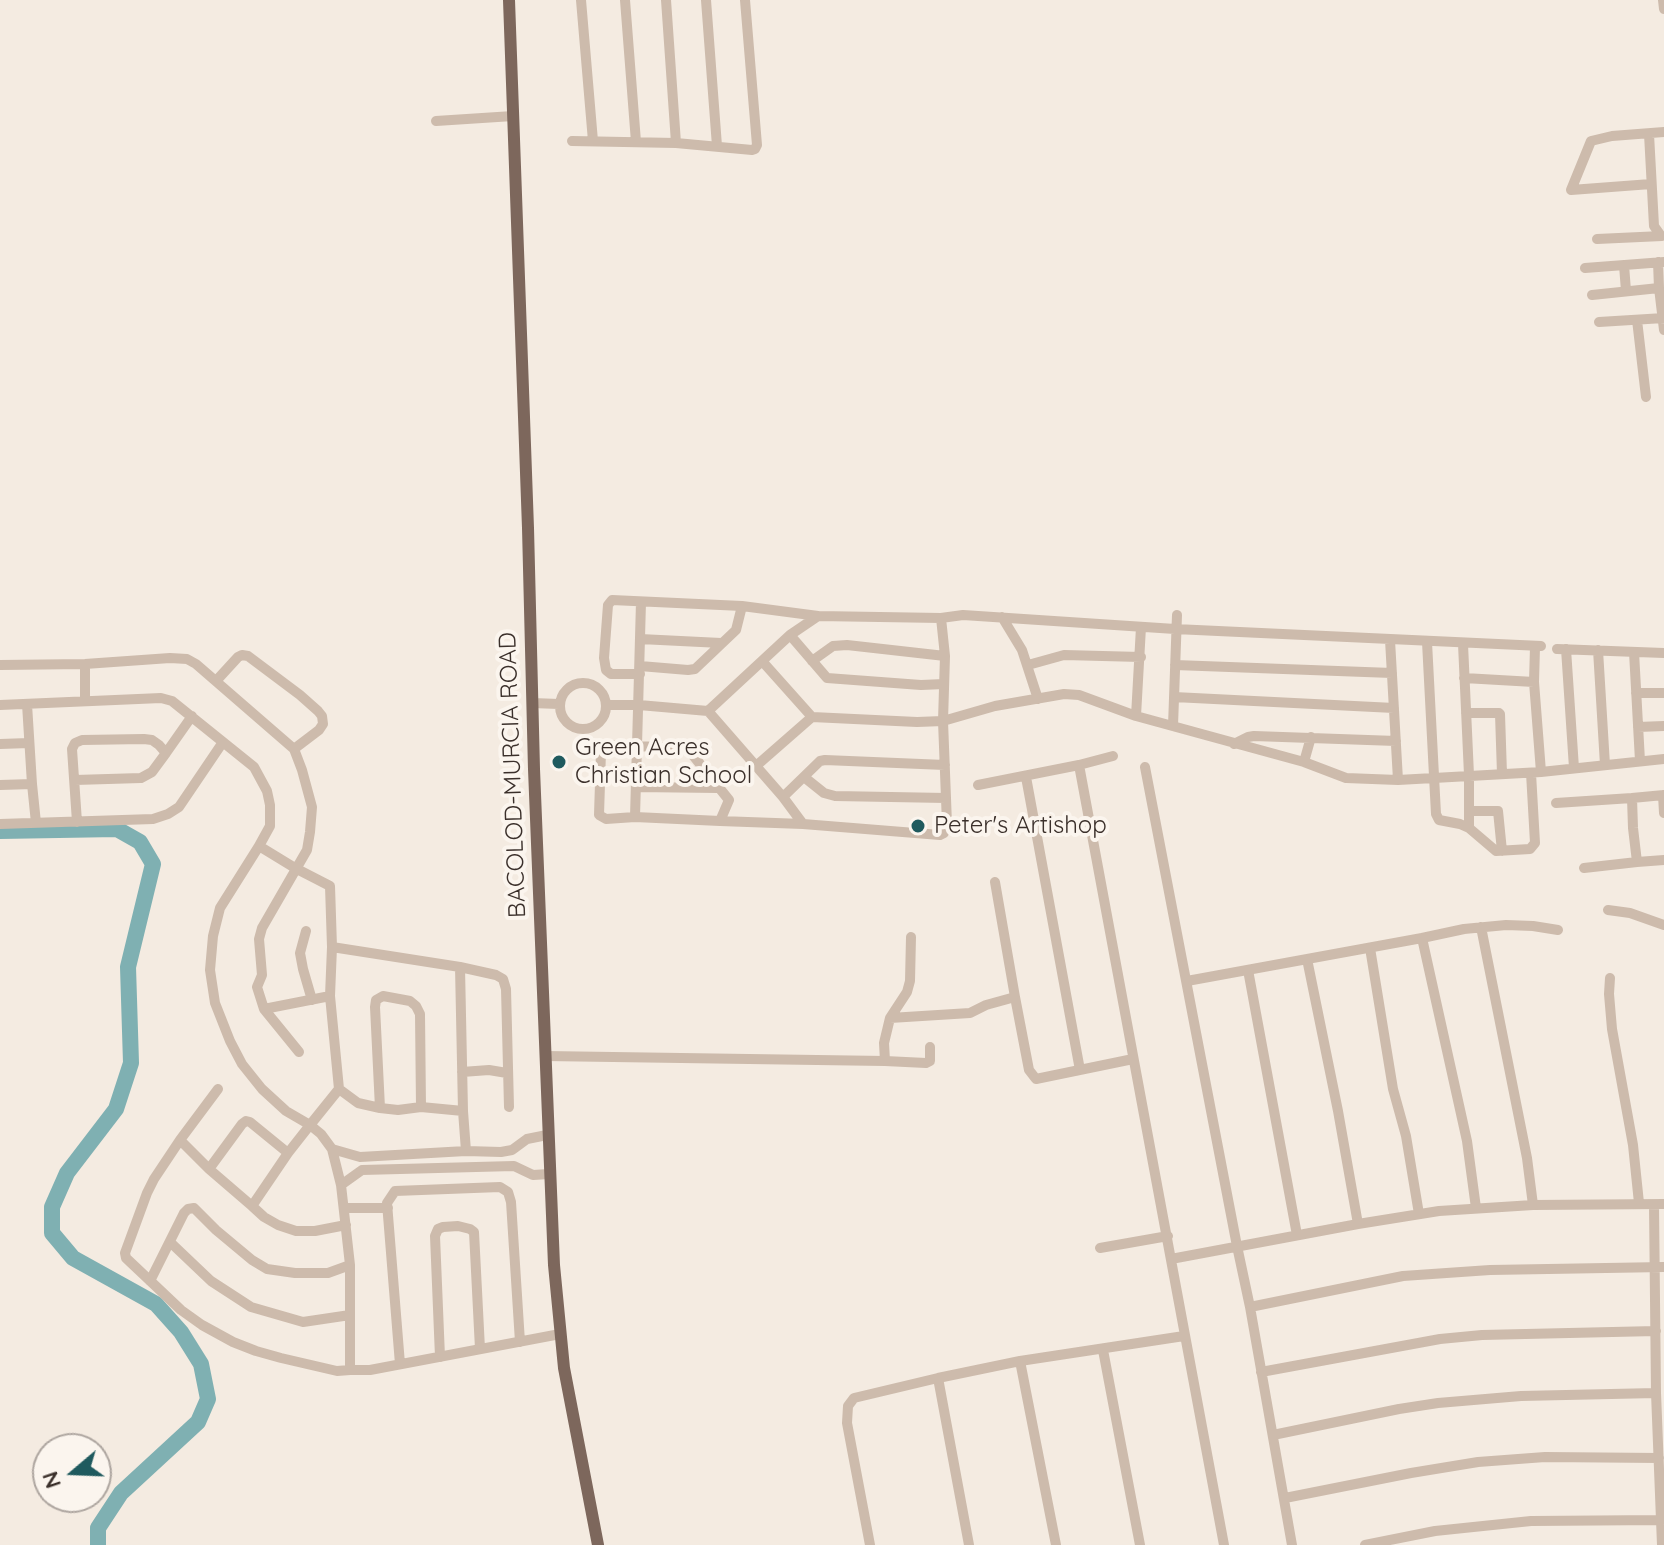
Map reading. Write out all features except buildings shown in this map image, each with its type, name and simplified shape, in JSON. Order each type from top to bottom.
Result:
[{"type":"main road","name":"BACOLOD-MURCIA ROAD","points":[[509,0],[547,1135],[556,1299],[598,1545]]},
{"type":"street","points":[[581,0],[593,141]]},
{"type":"street","points":[[625,0],[636,142]]},
{"type":"street","points":[[666,0],[676,143]]},
{"type":"street","points":[[706,0],[717,146]]},
{"type":"street","points":[[572,141],[676,143],[752,150],[757,145],[745,0]]},
{"type":"street","points":[[1663,0],[1664,9]]},
{"type":"street","points":[[436,121],[513,116]]},
{"type":"street","points":[[1651,184],[1571,190],[1591,141],[1664,132]]},
{"type":"street","points":[[1649,134],[1654,226],[1662,236]]},
{"type":"street","points":[[1597,239],[1662,236]]},
{"type":"street","points":[[1585,268],[1661,262],[1659,288],[1664,330]]},
{"type":"street","points":[[1624,265],[1626,291]]},
{"type":"street","points":[[1592,295],[1659,288]]},
{"type":"street","points":[[1599,322],[1664,318]]},
{"type":"street","points":[[1637,320],[1646,397]]},
{"type":"street","points":[[742,606],[736,630],[700,665],[688,670],[640,670],[611,674],[606,670],[604,658],[609,602],[615,600],[742,606],[818,616],[941,618],[963,615],[1175,629],[1538,646],[1534,682],[1534,846],[1530,849],[1492,850],[1469,828],[1438,819],[1427,642]]},
{"type":"street","points":[[635,817],[641,602]]},
{"type":"street","points":[[1173,726],[1177,615]]},
{"type":"street","points":[[708,711],[790,635],[818,616]]},
{"type":"street","points":[[1002,617],[1022,650],[1038,699]]},
{"type":"street","points":[[720,821],[729,800],[685,748],[609,745],[601,751],[599,806],[601,817],[606,819],[635,817],[944,833],[947,828],[943,721],[945,656],[941,618]]},
{"type":"street","points":[[1136,716],[1141,627]]},
{"type":"street","points":[[790,635],[827,678],[944,684]]},
{"type":"street","points":[[640,639],[721,643]]},
{"type":"street","points":[[1390,640],[1398,780]]},
{"type":"street","points":[[1463,644],[1469,828]]},
{"type":"street","points":[[812,661],[833,646],[847,645],[945,656]]},
{"type":"street","points":[[1574,768],[1562,649],[1664,653]]},
{"type":"street","points":[[1598,650],[1605,765]]},
{"type":"street","points":[[1634,652],[1640,761]]},
{"type":"street","points":[[1028,665],[1064,655],[1141,657]]},
{"type":"street","points":[[216,681],[238,657],[248,656],[309,703],[322,716],[323,724],[294,749]]},
{"type":"street","points":[[0,665],[187,659],[294,749],[312,807],[307,850],[262,928],[259,939],[262,975],[257,987],[264,1009],[299,1052]]},
{"type":"street","points":[[762,661],[812,717]]},
{"type":"street","points":[[85,664],[85,701]]},
{"type":"street","points":[[1175,665],[1392,673]]},
{"type":"street","points":[[1464,678],[1534,682]]},
{"type":"street","points":[[586,682],[601,691],[606,705],[604,716],[597,724],[587,729],[577,729],[561,715],[559,704],[568,687],[586,682]]},
{"type":"street","points":[[1636,693],[1664,693]]},
{"type":"street","points":[[756,766],[812,717],[943,721],[995,706],[1053,695],[1079,695],[1136,716],[1304,762],[1346,778],[1398,780],[1536,772],[1664,759]]},
{"type":"street","points":[[1174,697],[1394,708]]},
{"type":"street","points":[[0,705],[161,698],[172,701],[254,767],[267,791],[270,826],[220,908],[213,936],[210,970],[215,1003],[242,1064],[262,1089],[286,1111],[321,1134],[332,1149],[341,1185],[350,1265],[350,1370]]},
{"type":"street","points":[[532,703],[559,704]]},
{"type":"street","points":[[27,704],[36,823]]},
{"type":"street","points":[[606,705],[708,711],[803,824]]},
{"type":"street","points":[[1466,713],[1500,714],[1502,774]]},
{"type":"street","points":[[75,780],[141,778],[152,772],[192,716]]},
{"type":"street","points":[[1638,727],[1664,726]]},
{"type":"street","points":[[1234,744],[1254,736],[1396,741]]},
{"type":"street","points":[[1304,762],[1311,737]]},
{"type":"street","points":[[77,822],[72,749],[75,743],[82,740],[144,739],[152,740],[166,753]]},
{"type":"street","points":[[0,824],[153,819],[168,814],[179,807],[223,742]]},
{"type":"street","points":[[0,744],[29,743]]},
{"type":"street","points":[[978,785],[1113,756]]},
{"type":"street","points":[[783,797],[820,761],[825,760],[945,765]]},
{"type":"street","points":[[1079,765],[1224,1545]]},
{"type":"street","points":[[1145,767],[1250,1307],[1292,1545]]},
{"type":"street","points":[[804,777],[824,793],[835,796],[946,798]]},
{"type":"street","points":[[1026,777],[1080,1070]]},
{"type":"street","points":[[0,785],[32,784]]},
{"type":"street","points":[[636,787],[718,788]]},
{"type":"street","points":[[1556,803],[1663,795],[1664,813]]},
{"type":"street","points":[[1632,798],[1637,862]]},
{"type":"street","points":[[1470,811],[1498,811],[1502,851]]},
{"type":"street","points":[[252,1206],[288,1153],[339,1089],[330,996],[330,886],[259,846]]},
{"type":"street","points":[[1584,868],[1664,860]]},
{"type":"street","points":[[995,882],[1032,1076],[1038,1079],[1133,1059]]},
{"type":"street","points":[[1608,910],[1630,913],[1664,925]]},
{"type":"street","points":[[1187,981],[1481,927],[1518,925],[1558,930]]},
{"type":"street","points":[[1481,927],[1527,1158],[1533,1205]]},
{"type":"street","points":[[306,931],[300,953],[312,1000]]},
{"type":"street","points":[[885,1061],[884,1043],[890,1018],[909,987],[911,937]]},
{"type":"street","points":[[1422,938],[1467,1141],[1476,1208]]},
{"type":"street","points":[[332,947],[460,967],[503,979],[506,989],[509,1107]]},
{"type":"street","points":[[1370,948],[1393,1089],[1406,1136],[1419,1214]]},
{"type":"street","points":[[1307,959],[1358,1224]]},
{"type":"street","points":[[460,967],[466,1151]]},
{"type":"street","points":[[1248,970],[1297,1235]]},
{"type":"street","points":[[1610,978],[1612,1029],[1633,1145],[1639,1203]]},
{"type":"street","points":[[264,1009],[330,996]]},
{"type":"street","points":[[380,1108],[375,1007],[376,1000],[383,996],[410,1001],[420,1014],[421,1107]]},
{"type":"street","points":[[890,1018],[970,1013],[1015,997]]},
{"type":"street","points":[[545,1056],[926,1063],[930,1061],[930,1047]]},
{"type":"street","points":[[462,1072],[489,1070],[507,1073]]},
{"type":"street","points":[[218,1089],[154,1179],[125,1253],[129,1263],[202,1325],[256,1351],[337,1371],[370,1370],[560,1334]]},
{"type":"street","points":[[339,1089],[358,1103],[380,1108],[398,1110],[421,1107],[463,1111]]},
{"type":"street","points":[[209,1169],[246,1121],[288,1153]]},
{"type":"street","points":[[332,1149],[360,1157],[483,1152],[512,1150],[527,1139],[547,1135]]},
{"type":"street","points":[[180,1140],[264,1217],[278,1225],[296,1231],[346,1225]]},
{"type":"street","points":[[483,1152],[484,1167]]},
{"type":"street","points":[[420,1154],[421,1168]]},
{"type":"street","points":[[360,1157],[362,1170]]},
{"type":"street","points":[[341,1185],[362,1170],[514,1166],[533,1175],[549,1174]]},
{"type":"street","points":[[400,1364],[388,1208],[389,1199],[395,1191],[500,1187],[508,1192],[520,1342]]},
{"type":"street","points":[[1171,1259],[1419,1214],[1533,1205],[1659,1204],[1656,1393],[1662,1545]]},
{"type":"street","points":[[150,1281],[184,1213],[194,1208],[252,1260],[267,1269],[328,1273],[350,1265]]},
{"type":"street","points":[[344,1208],[388,1208]]},
{"type":"street","points":[[440,1357],[435,1236],[438,1229],[443,1227],[458,1226],[474,1232],[480,1349]]},
{"type":"street","points":[[1100,1248],[1168,1236]]},
{"type":"street","points":[[170,1242],[211,1281],[251,1307],[303,1322],[350,1315]]},
{"type":"street","points":[[1250,1307],[1403,1276],[1490,1270],[1659,1267]]},
{"type":"street","points":[[1261,1372],[1440,1339],[1497,1334],[1656,1331]]},
{"type":"street","points":[[870,1545],[847,1423],[848,1406],[854,1398],[1020,1361],[1184,1336]]},
{"type":"street","points":[[1103,1350],[1140,1545]]},
{"type":"street","points":[[1020,1361],[1056,1545]]},
{"type":"street","points":[[938,1378],[969,1545]]},
{"type":"street","points":[[1273,1435],[1438,1403],[1521,1396],[1656,1393]]},
{"type":"street","points":[[1285,1498],[1478,1462],[1545,1457],[1659,1458]]},
{"type":"street","points":[[1365,1545],[1435,1531],[1531,1521],[1662,1515]]},
{"type":"waterway","points":[[0,831],[117,829],[140,842],[153,864],[128,967],[131,1063],[116,1109],[67,1173],[52,1207],[52,1233],[73,1258],[156,1304],[181,1332],[201,1364],[208,1399],[198,1422],[121,1493],[98,1528],[98,1545]]},
{"type":"place","name":"Green Acres Christian School","points":[[559,762]]},
{"type":"place","name":"Peter's Artishop","points":[[918,826]]}]
